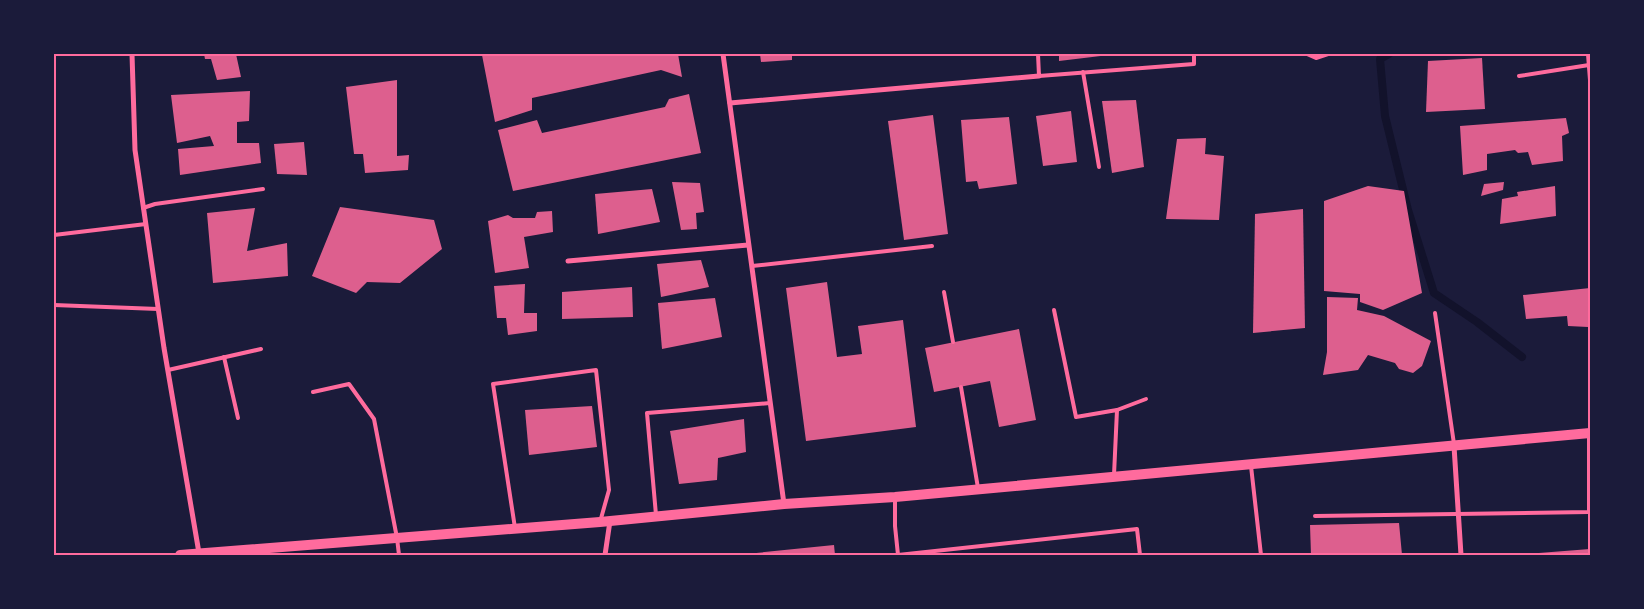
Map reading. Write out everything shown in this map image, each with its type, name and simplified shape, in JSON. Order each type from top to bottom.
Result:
[{"type":"main road","points":[[180,555],[241,553],[784,504],[895,497],[1454,444],[1590,433]]},
{"type":"street","points":[[132,54],[135,150],[158,309],[200,554]]},
{"type":"street","points":[[723,54],[784,504]]},
{"type":"street","points":[[730,103],[1039,76]]},
{"type":"street","points":[[568,261],[748,244]]},
{"type":"street","points":[[1454,444],[1462,555]]},
{"type":"street","points":[[605,521],[605,555]]},
{"type":"lane","points":[[1038,54],[1039,76],[1194,64],[1194,54]]},
{"type":"lane","points":[[1307,54],[1316,58],[1328,54]]},
{"type":"lane","points":[[1588,54],[1590,80]]},
{"type":"lane","points":[[1519,76],[1589,66]]},
{"type":"lane","points":[[1083,72],[1099,166]]},
{"type":"lane","points":[[143,208],[155,204],[263,189]]},
{"type":"lane","points":[[54,235],[146,224]]},
{"type":"lane","points":[[752,266],[932,246]]},
{"type":"lane","points":[[944,292],[953,342]]},
{"type":"lane","points":[[54,305],[158,309]]},
{"type":"lane","points":[[1054,310],[1076,417],[1117,410],[1146,399]]},
{"type":"lane","points":[[1435,313],[1454,444]]},
{"type":"lane","points":[[168,370],[260,349]]},
{"type":"lane","points":[[224,357],[238,418]]},
{"type":"lane","points":[[516,528],[494,384],[596,370],[609,490],[605,521]]},
{"type":"lane","points":[[313,392],[349,384],[374,419],[399,555]]},
{"type":"lane","points":[[961,387],[978,488]]},
{"type":"lane","points":[[656,516],[647,413],[770,403]]},
{"type":"lane","points":[[1114,476],[1117,410]]},
{"type":"lane","points":[[1315,516],[1589,512],[1590,433]]},
{"type":"lane","points":[[1251,464],[1261,555]]},
{"type":"lane","points":[[895,497],[898,555],[1137,529],[1140,555]]},
{"type":"building","points":[[204,54],[236,54],[241,77],[217,80],[211,59],[205,59]]},
{"type":"building","points":[[678,54],[682,77],[661,70],[532,98],[532,110],[495,122],[482,55]]},
{"type":"building","points":[[760,54],[792,54],[792,60],[761,62]]},
{"type":"building","points":[[1059,54],[1109,54],[1109,55],[1059,61]]},
{"type":"building","points":[[1482,58],[1485,109],[1426,112],[1428,61]]},
{"type":"building","points":[[397,80],[397,156],[409,155],[408,170],[365,173],[363,154],[354,154],[346,87]]},
{"type":"building","points":[[250,91],[249,121],[237,122],[237,143],[259,143],[261,163],[180,175],[178,149],[214,146],[210,136],[177,143],[171,95]]},
{"type":"building","points":[[689,94],[701,153],[513,191],[498,130],[537,120],[542,133],[665,107],[669,99]]},
{"type":"building","points":[[1136,100],[1144,167],[1112,173],[1102,101]]},
{"type":"building","points":[[1071,111],[1077,162],[1043,166],[1036,116]]},
{"type":"building","points":[[933,115],[948,234],[904,240],[888,121]]},
{"type":"building","points":[[1009,117],[1017,184],[979,189],[977,181],[966,182],[961,120]]},
{"type":"building","points":[[1566,118],[1569,133],[1562,136],[1563,161],[1532,165],[1528,152],[1518,153],[1515,150],[1487,154],[1487,170],[1463,175],[1460,126]]},
{"type":"building","points":[[1206,138],[1205,154],[1224,156],[1219,220],[1166,219],[1177,139]]},
{"type":"building","points":[[304,142],[307,175],[277,174],[274,144]]},
{"type":"building","points":[[672,182],[700,183],[704,212],[696,213],[697,229],[681,230]]},
{"type":"building","points":[[1504,182],[1503,190],[1481,196],[1484,184]]},
{"type":"building","points":[[1368,186],[1404,191],[1422,293],[1383,310],[1360,302],[1360,294],[1324,291],[1324,201]]},
{"type":"building","points":[[1555,186],[1556,216],[1500,224],[1502,199],[1518,196],[1517,192]]},
{"type":"building","points":[[652,189],[660,222],[598,234],[595,194]]},
{"type":"building","points":[[340,207],[434,220],[442,249],[400,283],[367,282],[356,293],[312,276]]},
{"type":"building","points":[[255,208],[247,251],[287,243],[288,276],[213,283],[207,213]]},
{"type":"building","points":[[1303,209],[1305,328],[1253,333],[1255,214]]},
{"type":"building","points":[[552,211],[553,232],[524,237],[529,268],[495,273],[488,221],[508,215],[513,218],[535,218],[537,212]]},
{"type":"building","points":[[701,260],[709,287],[661,297],[657,264]]},
{"type":"building","points":[[827,282],[837,357],[862,354],[858,326],[903,320],[916,427],[806,441],[786,288]]},
{"type":"building","points":[[525,284],[524,313],[537,313],[537,331],[508,335],[506,318],[497,318],[494,286]]},
{"type":"building","points":[[632,287],[633,317],[562,319],[562,292]]},
{"type":"building","points":[[1590,288],[1590,335],[1588,327],[1568,326],[1567,316],[1526,319],[1523,295]]},
{"type":"building","points":[[1327,297],[1358,298],[1357,310],[1384,316],[1431,341],[1422,366],[1413,373],[1399,369],[1395,363],[1368,355],[1358,370],[1323,375],[1327,352]]},
{"type":"building","points":[[715,298],[722,337],[662,349],[658,303]]},
{"type":"building","points":[[1019,329],[1036,420],[999,427],[990,381],[934,392],[925,348]]},
{"type":"building","points":[[592,406],[597,447],[529,455],[525,410]]},
{"type":"building","points":[[744,419],[746,452],[718,458],[717,480],[679,484],[670,431]]},
{"type":"building","points":[[1399,523],[1402,555],[1311,555],[1310,525]]},
{"type":"building","points":[[834,545],[835,555],[746,555],[746,554]]},
{"type":"building","points":[[1590,549],[1590,555],[1526,555],[1526,554]]},
{"type":"waterway","points":[[1389,54],[1380,59],[1385,116],[1408,210],[1434,293],[1477,322],[1522,357]]}]
